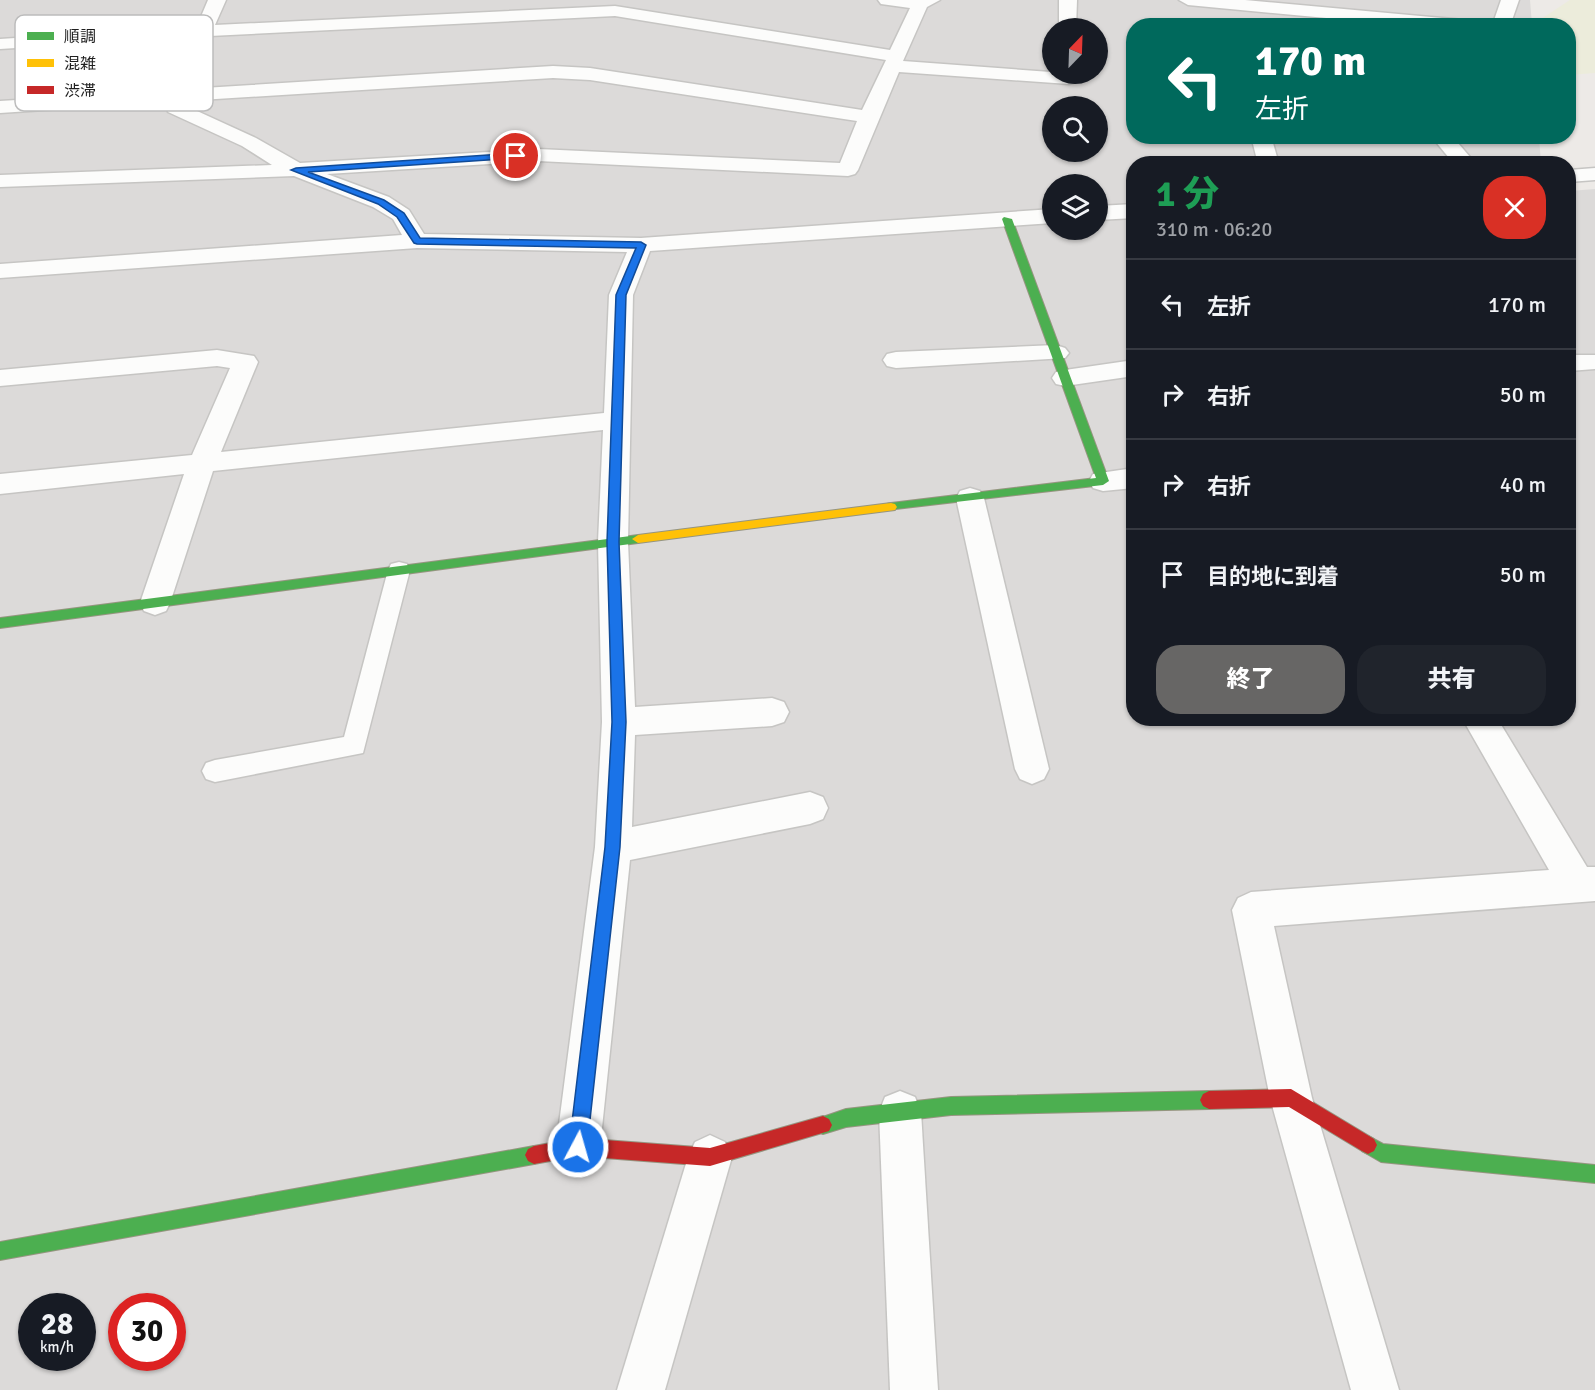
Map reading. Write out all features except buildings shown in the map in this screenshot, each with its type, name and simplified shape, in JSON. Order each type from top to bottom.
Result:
[{"type":"street","points":[[210,15],[217,0]]},
{"type":"street","points":[[0,181],[296,170],[538,154],[848,170],[893,61],[925,2],[887,0]]},
{"type":"street","points":[[1068,0],[1068,18]]},
{"type":"street","points":[[1188,0],[1226,6],[1337,7],[1417,18]]},
{"type":"street","points":[[1504,18],[1510,0]]},
{"type":"street","points":[[213,31],[615,11],[893,61],[1042,75]]},
{"type":"street","points":[[0,44],[15,43]]},
{"type":"street","points":[[213,91],[553,72],[590,74],[869,117]]},
{"type":"street","points":[[0,107],[15,106]]},
{"type":"street","points":[[182,111],[249,142],[296,170],[381,202],[401,215],[417,241]]},
{"type":"street","points":[[1448,144],[1459,156]]},
{"type":"street","points":[[1108,212],[1126,211]]},
{"type":"street","points":[[0,271],[417,241],[641,245],[1042,217]]},
{"type":"street","points":[[1007,219],[1102,481]]},
{"type":"street","points":[[578,1147],[613,847],[619,722],[613,542],[621,295],[641,245]]},
{"type":"street","points":[[896,360],[1056,353]]},
{"type":"street","points":[[0,378],[217,358],[245,362],[202,463],[155,603]]},
{"type":"street","points":[[1065,378],[1126,369]]},
{"type":"street","points":[[0,484],[617,420]]},
{"type":"street","points":[[0,623],[613,542],[1126,479]]},
{"type":"street","points":[[970,498],[1032,769]]},
{"type":"street","points":[[619,722],[772,712]]},
{"type":"street","points":[[1375,1390],[1291,1098],[1251,910],[1586,885],[1484,726]]},
{"type":"street","points":[[613,847],[810,808]]},
{"type":"street","points":[[0,1251],[578,1147],[710,1156],[846,1118],[951,1106],[1291,1098],[1381,1154],[1595,1174]]},
{"type":"street","points":[[900,1112],[914,1390]]},
{"type":"street","points":[[641,1390],[710,1156]]},
{"type":"lane","points":[[215,771],[354,746],[399,570]]},
{"type":"shaded area","points":[[0,0],[1530,0],[1531,18],[1126,18],[1126,144],[1540,144],[1540,156],[1126,156],[1126,726],[1576,726],[1576,190],[1595,189],[1595,1390],[0,1390]]},
{"type":"green space","points":[[1570,0],[1595,0],[1595,73],[1576,74],[1576,18],[1543,18]]},
{"type":"traffic: fast","points":[[891,507],[1103,481],[1007,219]]},
{"type":"traffic: fast","points":[[0,623],[638,539]]},
{"type":"traffic: fast","points":[[823,1125],[846,1118],[951,1106],[1209,1100]]},
{"type":"traffic: fast","points":[[1368,1145],[1381,1153],[1595,1174]]},
{"type":"traffic: fast","points":[[0,1251],[534,1155]]},
{"type":"traffic: slow","points":[[638,539],[891,507]]},
{"type":"traffic: jam","points":[[1209,1100],[1291,1098],[1368,1145]]},
{"type":"traffic: jam","points":[[534,1155],[578,1147],[710,1157],[823,1125]]},
{"type":"route","points":[[516,156],[296,170],[381,202],[401,215],[417,241],[641,245],[621,295],[613,542],[619,722],[613,847],[578,1147]]}]
